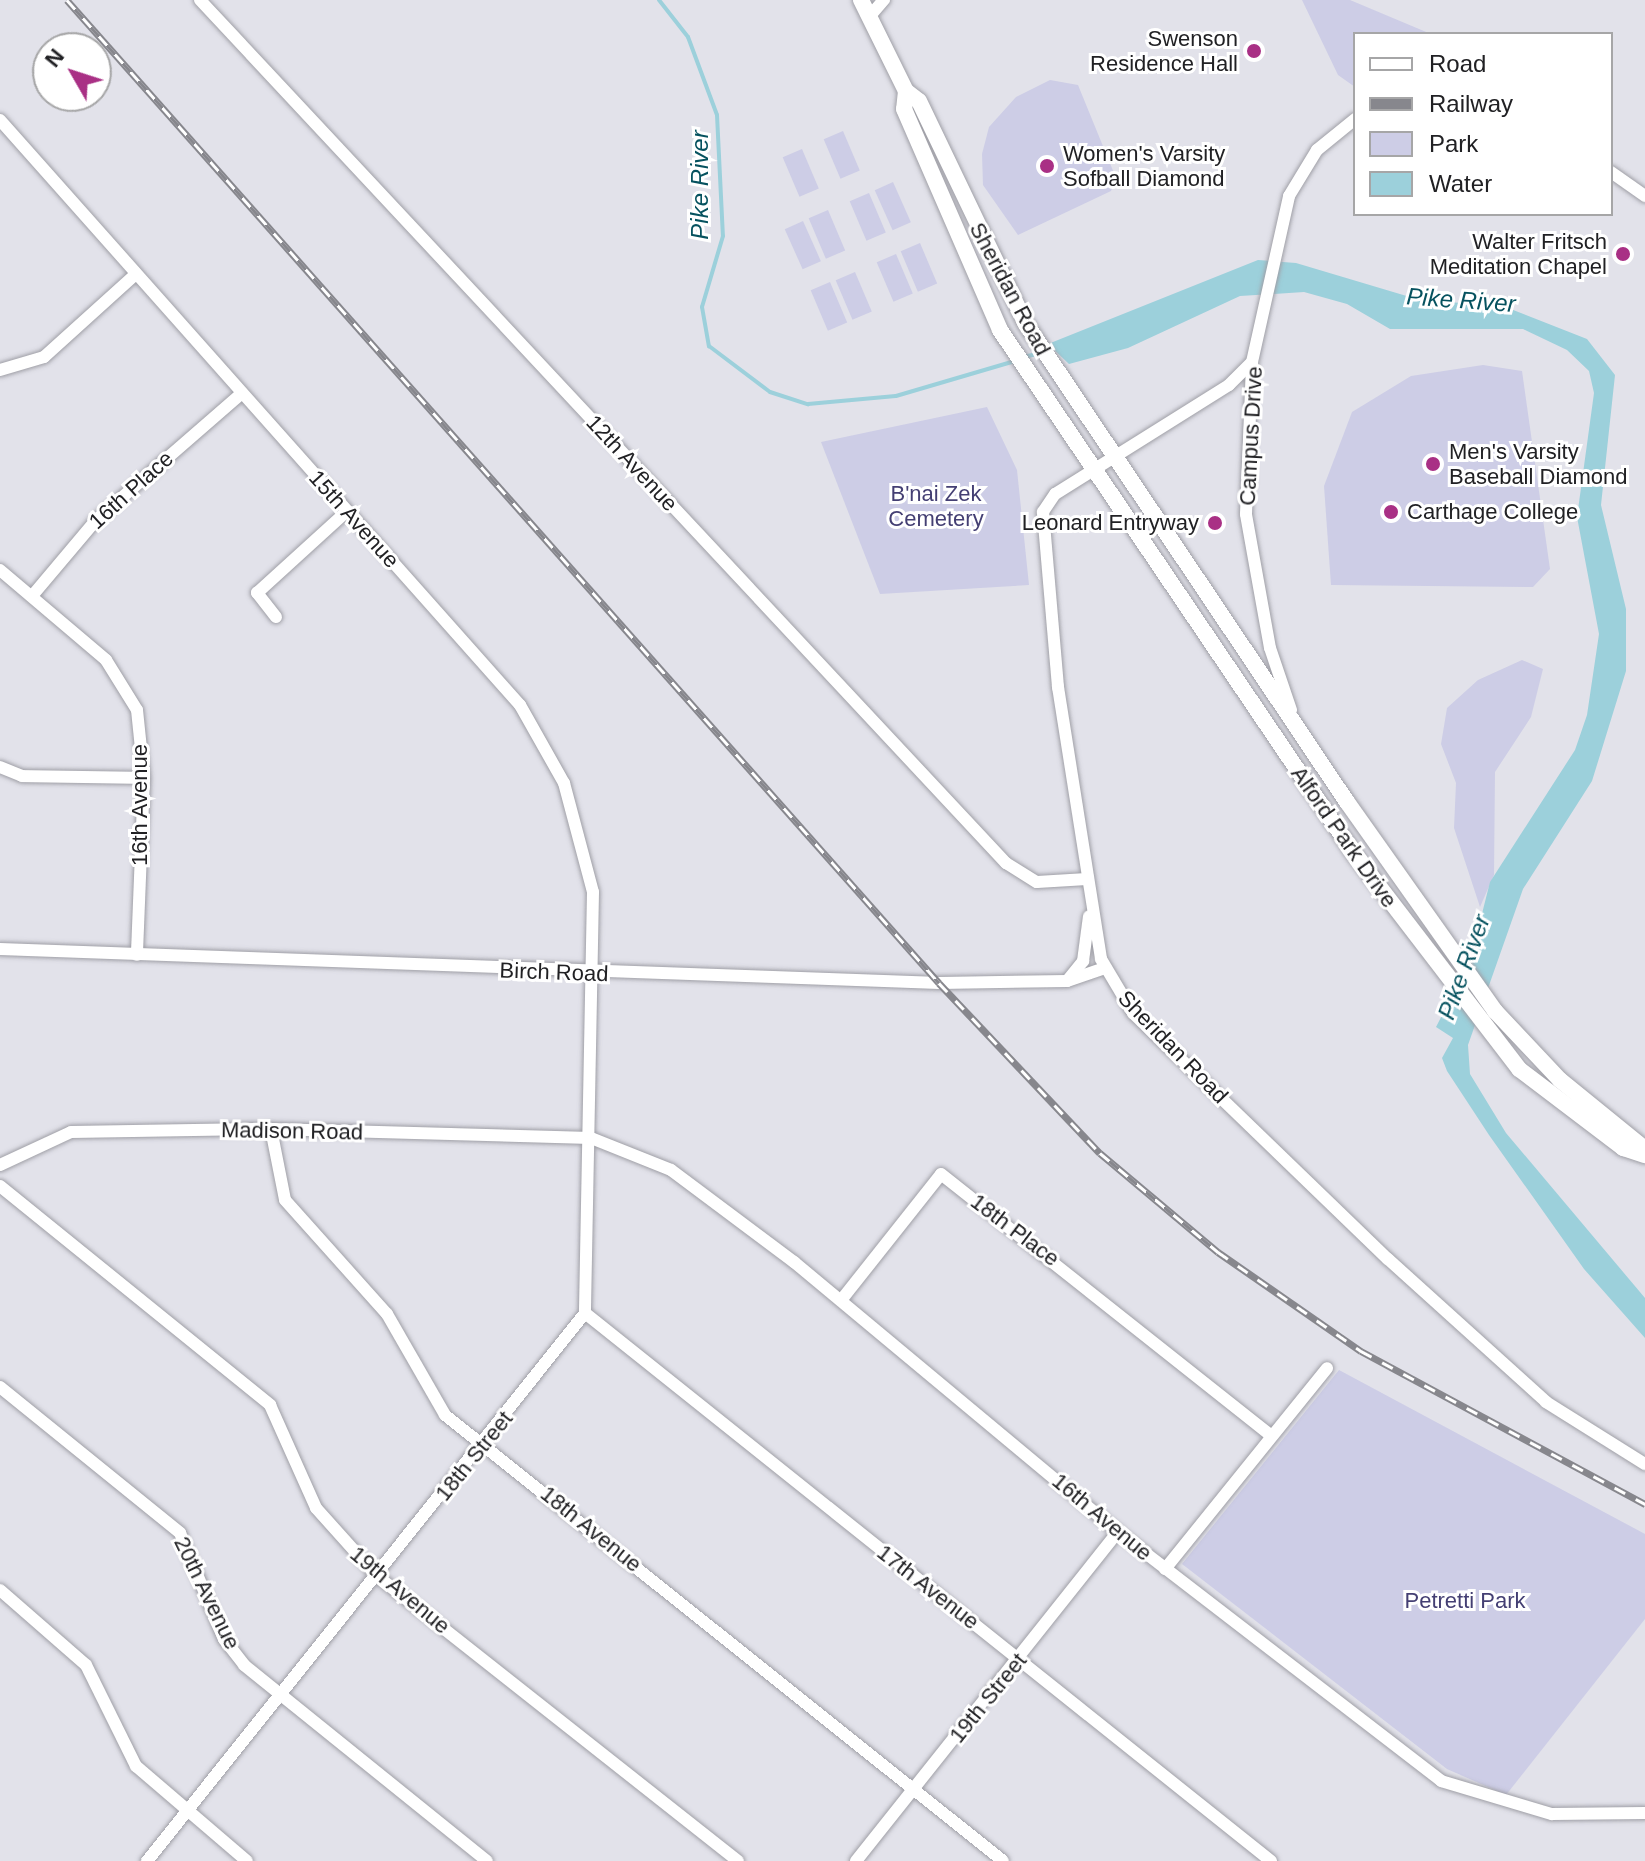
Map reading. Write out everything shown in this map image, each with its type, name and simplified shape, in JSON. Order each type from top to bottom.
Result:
[{"type":"main road","name":"Sheridan Road","points":[[861,0],[906,91],[919,101],[1026,324],[1059,378],[1115,457]]},
{"type":"main road","name":"Sheridan Road","points":[[906,91],[904,109],[1000,330],[1092,470]]},
{"type":"main road","name":"Alford Park Drive","points":[[1115,457],[1298,729],[1495,1011],[1560,1080],[1645,1149]]},
{"type":"main road","name":"Alford Park Drive","points":[[1092,470],[1439,972],[1488,1036],[1584,1121],[1645,1155]]},
{"type":"street","name":"12th Avenue","points":[[200,0],[1006,863],[1037,882],[1087,879]]},
{"type":"street","points":[[869,17],[884,0]]},
{"type":"street","name":"15th Avenue","points":[[0,120],[520,705],[554,761],[590,866],[592,974]]},
{"type":"street","name":"Campus Drive","points":[[1298,729],[1270,648],[1246,514],[1252,362],[1267,307],[1273,255],[1301,170],[1353,121]]},
{"type":"street","points":[[1613,173],[1645,196]]},
{"type":"street","points":[[0,370],[44,357],[136,274]]},
{"type":"street","points":[[1115,457],[1229,385],[1252,362]]},
{"type":"street","name":"16th Place","points":[[32,596],[96,520],[241,394]]},
{"type":"street","name":"Sheridan Road","points":[[1115,457],[1055,494],[1041,525],[1091,909],[1105,968],[1133,1013],[1396,1267],[1546,1402],[1645,1464]]},
{"type":"street","points":[[276,617],[257,593],[347,511]]},
{"type":"street","name":"16th Avenue","points":[[0,570],[125,683],[137,710],[144,778],[137,955]]},
{"type":"street","points":[[0,767],[22,776],[144,778]]},
{"type":"street","points":[[1067,981],[1083,961],[1091,909]]},
{"type":"street","name":"Birch Road","points":[[0,949],[592,974],[1067,981],[1105,968]]},
{"type":"street","points":[[585,1313],[592,974]]},
{"type":"street","name":"Madison Road","points":[[0,1165],[71,1132],[271,1129],[591,1138]]},
{"type":"street","name":"18th Avenue","points":[[271,1129],[277,1179],[301,1226],[387,1314],[445,1415],[1003,1861]]},
{"type":"street","name":"16th Avenue","points":[[591,1138],[671,1170],[842,1299],[1118,1532],[1441,1781],[1552,1814],[1645,1813]]},
{"type":"street","name":"18th Place","points":[[842,1299],[941,1174],[1212,1386],[1271,1436]]},
{"type":"street","name":"19th Avenue","points":[[0,1186],[270,1405],[316,1508],[377,1576],[738,1861]]},
{"type":"street","name":"18th Street","points":[[147,1861],[585,1313]]},
{"type":"street","name":"17th Avenue","points":[[585,1313],[1271,1861]]},
{"type":"street","points":[[1165,1569],[1327,1368]]},
{"type":"street","name":"20th Avenue","points":[[0,1387],[180,1533],[224,1639],[280,1696],[487,1861]]},
{"type":"street","name":"19th Street","points":[[856,1861],[1020,1659],[1118,1532]]},
{"type":"street","points":[[0,1590],[86,1665],[136,1766],[186,1812],[247,1861]]},
{"type":"green space","points":[[1302,0],[1350,0],[1426,32],[1353,32],[1353,86],[1338,75]]},
{"type":"green space","name":"Women's Varsity Sofball Diamond","points":[[1050,80],[1078,85],[1116,178],[1111,191],[1018,235],[983,185],[982,154],[989,127],[1016,97]]},
{"type":"green space","points":[[843,131],[860,171],[840,179],[824,139]]},
{"type":"green space","points":[[802,149],[819,189],[799,197],[783,157]]},
{"type":"green space","points":[[893,182],[911,222],[893,230],[875,190]]},
{"type":"green space","points":[[869,193],[886,233],[866,241],[850,201]]},
{"type":"green space","points":[[828,210],[845,251],[826,259],[809,218]]},
{"type":"green space","points":[[803,221],[821,261],[803,269],[785,229]]},
{"type":"green space","points":[[920,243],[937,284],[918,292],[901,251]]},
{"type":"green space","points":[[896,254],[913,294],[893,302],[877,262]]},
{"type":"green space","points":[[855,272],[872,312],[852,320],[836,280]]},
{"type":"green space","points":[[830,282],[847,323],[828,331],[811,290]]},
{"type":"green space","name":"Men's Varsity Baseball Diamond","points":[[1483,365],[1522,371],[1550,569],[1533,587],[1331,585],[1324,486],[1352,412],[1411,376]]},
{"type":"green space","name":"B'nai Zek Cemetery","points":[[987,407],[1017,470],[1029,585],[880,594],[821,442]]},
{"type":"green space","points":[[1522,660],[1543,669],[1531,717],[1495,772],[1494,875],[1480,907],[1454,828],[1456,783],[1441,744],[1447,708],[1478,680]]},
{"type":"green space","name":"Petretti Park","points":[[1339,1370],[1645,1534],[1645,1619],[1506,1795],[1447,1769],[1182,1564]]},
{"type":"water","points":[[1258,260],[1296,263],[1420,300],[1503,306],[1587,339],[1615,375],[1601,505],[1626,609],[1626,671],[1592,781],[1523,889],[1468,1045],[1470,1074],[1506,1133],[1645,1298],[1645,1338],[1584,1269],[1489,1135],[1447,1071],[1442,1058],[1453,1038],[1436,1027],[1470,961],[1490,882],[1575,750],[1587,715],[1599,634],[1577,517],[1594,393],[1589,371],[1567,350],[1523,329],[1390,329],[1347,304],[1304,292],[1240,296],[1128,348],[1069,364],[1048,344]]},
{"type":"waterway","name":"Pike River","points":[[659,0],[688,37],[717,115],[723,236],[702,307],[709,346],[770,392],[808,404],[896,396],[1015,361]]},
{"type":"waterway","points":[[1023,357],[1042,353]]},
{"type":"railway","points":[[67,0],[939,983],[1100,1153],[1218,1252],[1361,1351],[1645,1504]]},
{"type":"place","name":"Swenson Residence Hall","points":[[1254,51]]},
{"type":"place","name":"Women's Varsity Sofball Diamond","points":[[1047,166]]},
{"type":"place","name":"Walter Fritsch Meditation Chapel","points":[[1623,254]]},
{"type":"place","name":"Men's Varsity Baseball Diamond","points":[[1433,464]]},
{"type":"place","name":"Carthage College","points":[[1391,512]]},
{"type":"place","name":"Leonard Entryway","points":[[1215,523]]}]
